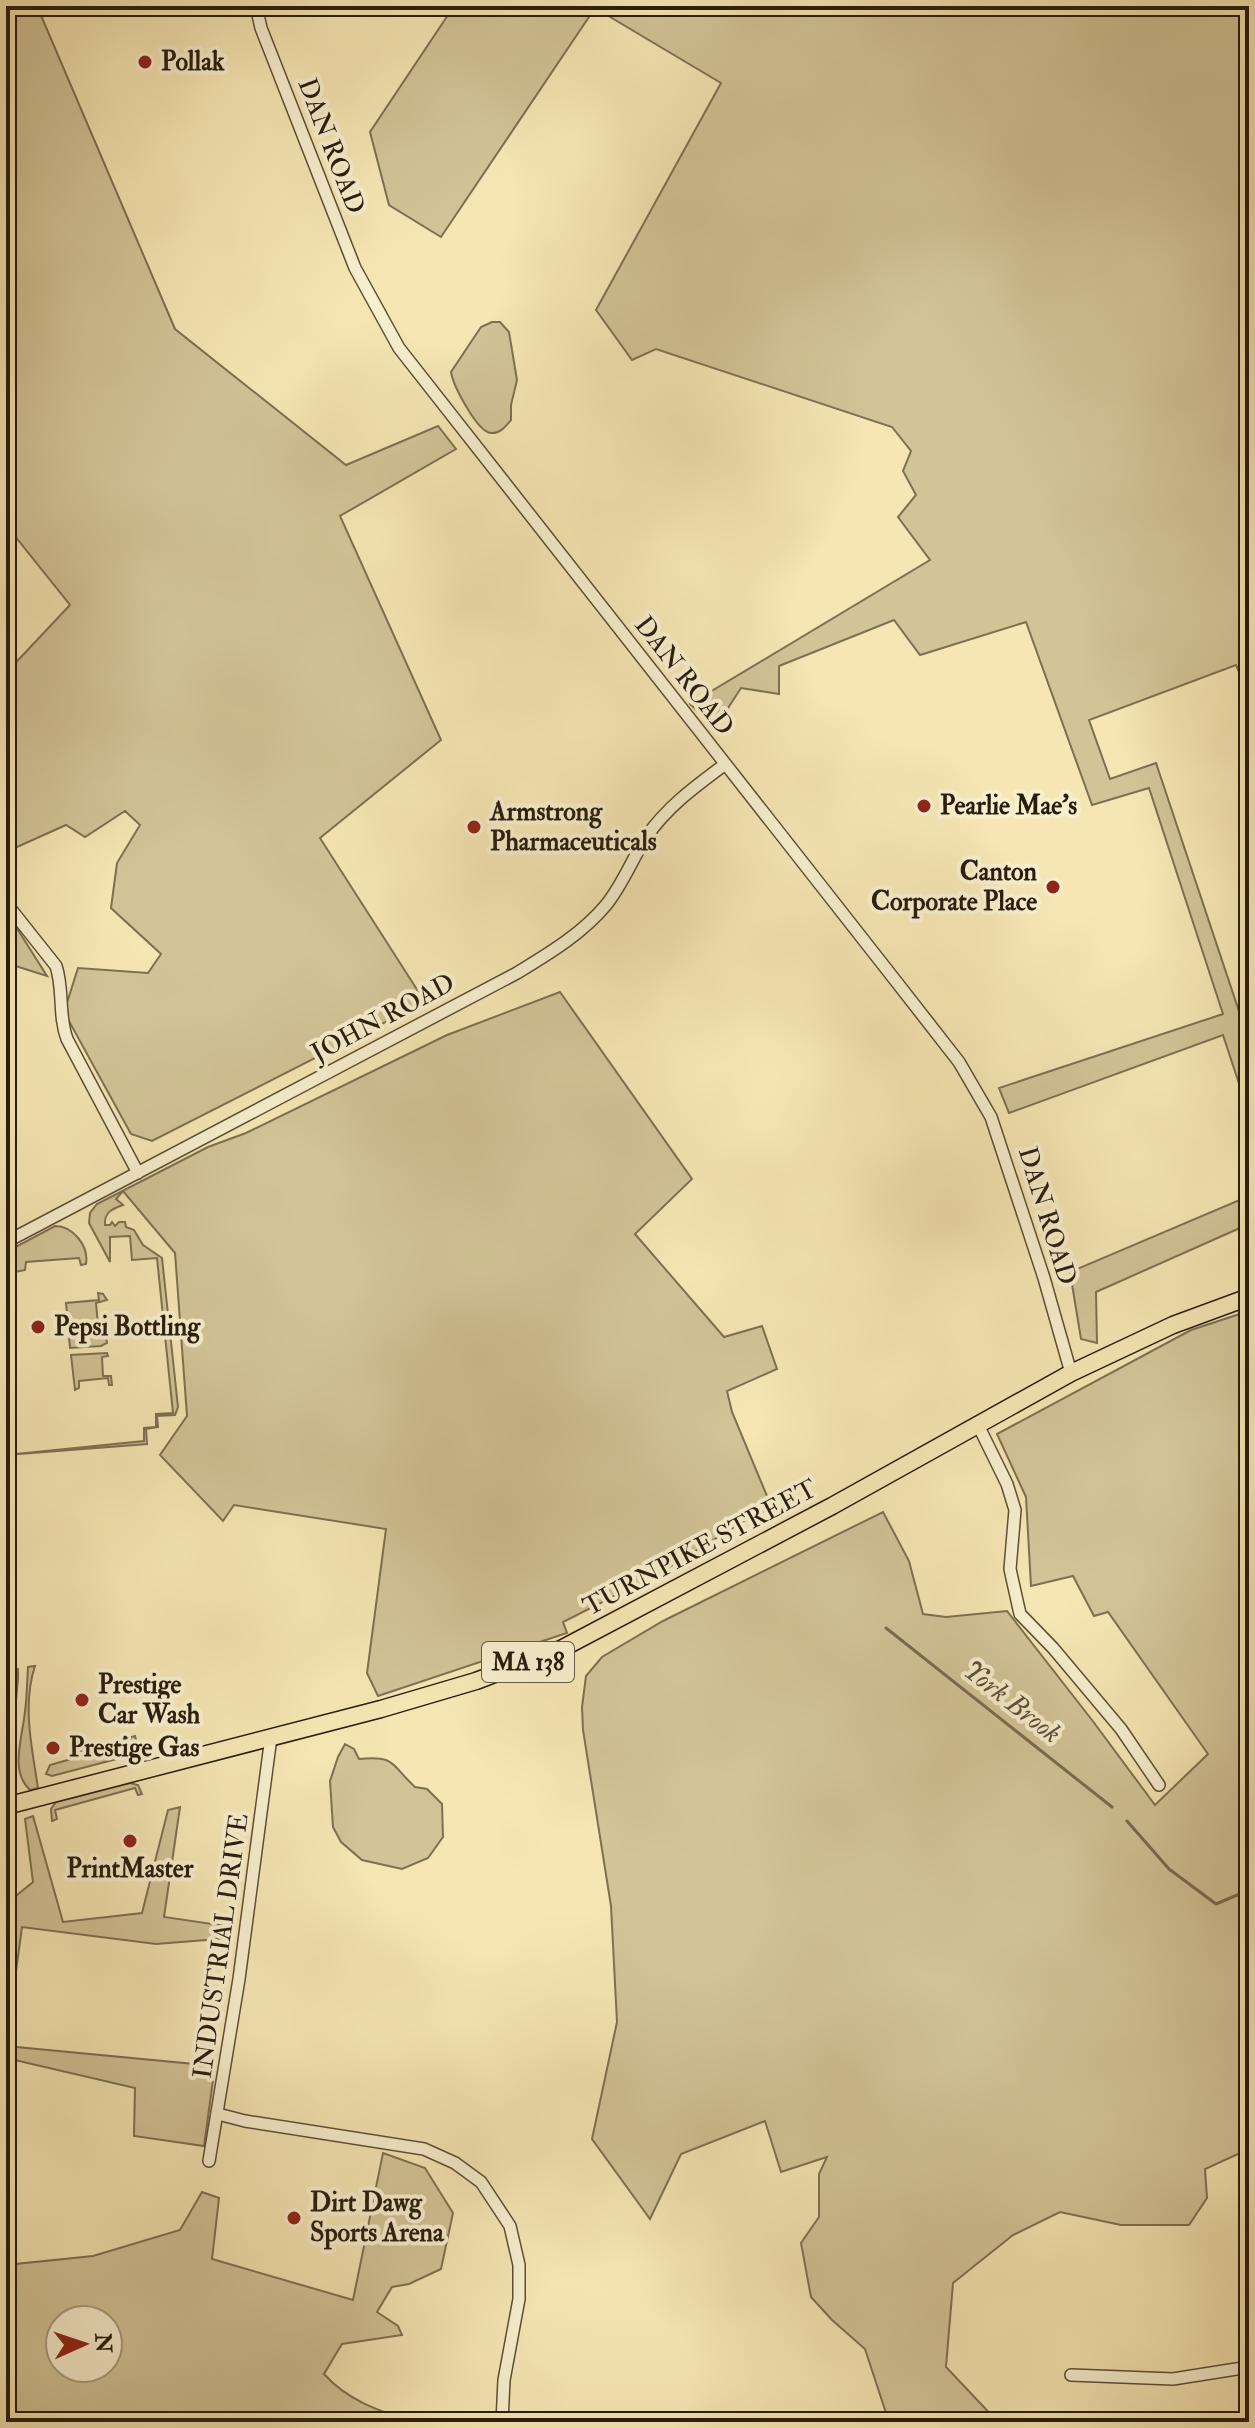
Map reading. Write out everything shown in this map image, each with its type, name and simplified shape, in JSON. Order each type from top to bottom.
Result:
[{"type":"main road","name":"TURNPIKE STREET","points":[[6,1806],[355,1717],[476,1681],[561,1649],[844,1499],[1071,1373],[1173,1325],[1249,1297]]},
{"type":"street","name":"DAN ROAD","points":[[256,6],[261,28],[355,268],[399,348],[959,1062],[982,1099],[1002,1147],[1071,1373]]},
{"type":"street","name":"JOHN ROAD","points":[[6,1242],[550,953],[603,908],[617,891],[646,838],[662,817],[687,792],[724,765]]},
{"type":"street","points":[[6,903],[56,966],[60,978],[61,1022],[67,1039],[138,1173]]},
{"type":"street","points":[[978,1425],[1007,1484],[1015,1510],[1010,1569],[1020,1614],[1121,1729],[1159,1785]]},
{"type":"street","name":"INDUSTRIAL DRIVE","points":[[209,2161],[242,1959],[271,1737]]},
{"type":"street","points":[[218,2114],[424,2149],[455,2163],[481,2182],[510,2226],[519,2265],[519,2299],[504,2380],[502,2422]]},
{"type":"street","points":[[1071,2375],[1173,2379],[1249,2367]]},
{"type":"shaded area","points":[[6,6],[37,6],[175,329],[346,465],[438,426],[456,449],[340,516],[441,740],[320,838],[425,1002],[152,1141],[131,1134],[64,1012],[78,968],[148,973],[161,954],[111,908],[117,863],[140,825],[125,811],[85,837],[66,825],[6,852],[9,808],[6,803],[6,673],[70,605],[6,525]]},
{"type":"shaded area","points":[[454,6],[1249,6],[1249,695],[1236,665],[1089,720],[1110,779],[1156,763],[1249,1041],[1249,1114],[1223,1035],[1009,1113],[999,1088],[1223,1014],[1149,788],[1092,805],[1026,622],[920,655],[894,620],[779,666],[779,694],[741,688],[715,728],[690,704],[930,560],[898,517],[916,495],[903,471],[911,451],[892,427],[656,349],[632,360],[596,310],[721,83],[595,8],[441,237],[389,205],[370,132]]},
{"type":"shaded area","points":[[500,322],[509,332],[517,380],[511,420],[494,433],[485,431],[473,417],[451,372],[481,327]]},
{"type":"shaded area","points":[[6,911],[47,976],[6,963]]},
{"type":"shaded area","points":[[560,992],[692,1179],[635,1234],[724,1337],[762,1326],[777,1369],[727,1391],[732,1412],[772,1508],[754,1515],[658,1574],[563,1622],[567,1633],[378,1696],[367,1673],[386,1529],[234,1505],[223,1521],[160,1455],[187,1416],[175,1253],[123,1191],[116,1199],[123,1205],[110,1212],[105,1225],[112,1222],[115,1226],[125,1222],[143,1245],[162,1258],[178,1407],[175,1415],[157,1416],[158,1427],[146,1429],[147,1444],[6,1455],[144,1441],[144,1428],[156,1427],[156,1414],[173,1413],[157,1258],[132,1260],[130,1236],[110,1237],[110,1262],[89,1223],[90,1213],[97,1204],[208,1147],[246,1133],[447,1035]]},
{"type":"shaded area","points":[[1249,1196],[1249,1224],[1096,1292],[1097,1343],[1081,1339],[1070,1272]]},
{"type":"shaded area","points":[[55,1226],[74,1233],[85,1250],[86,1264],[81,1265],[79,1258],[26,1262],[25,1270],[10,1273],[6,1281],[6,1252]]},
{"type":"shaded area","points":[[98,1293],[107,1300],[96,1303],[99,1335],[106,1336],[107,1343],[70,1348],[66,1303],[99,1300]]},
{"type":"shaded area","points":[[1249,1311],[1249,2149],[1205,2169],[1207,2198],[1189,2225],[1121,2225],[1060,2212],[1013,2235],[953,2283],[946,2367],[998,2422],[889,2422],[865,2349],[811,2297],[801,2243],[819,2217],[819,2174],[827,2157],[781,2172],[765,2121],[681,2154],[650,2219],[592,2139],[617,2022],[611,1906],[583,1730],[586,1676],[602,1657],[663,1621],[883,1512],[909,1561],[923,1614],[946,1617],[1007,1611],[1155,1805],[1208,1754],[1108,1612],[1094,1616],[1073,1576],[1031,1586],[1026,1497],[997,1434],[1191,1330]]},
{"type":"shaded area","points":[[107,1353],[108,1356],[102,1357],[103,1376],[111,1376],[112,1385],[109,1385],[108,1378],[79,1381],[79,1388],[75,1390],[71,1355]]},
{"type":"shaded area","points":[[35,1666],[29,1711],[38,1788],[30,1790],[20,1773],[19,1753],[28,1667]]},
{"type":"shaded area","points":[[6,1667],[18,1669],[18,1678],[13,1735],[6,1748],[6,1737],[9,1736],[9,1685],[6,1685]]},
{"type":"shaded area","points":[[135,1736],[138,1748],[128,1756],[52,1776],[46,1774],[50,1765],[71,1759],[79,1752]]},
{"type":"shaded area","points":[[345,1744],[354,1749],[359,1759],[380,1759],[392,1763],[415,1787],[427,1789],[442,1804],[443,1837],[428,1858],[402,1869],[362,1860],[341,1842],[333,1827],[330,1781]]},
{"type":"shaded area","points":[[130,1783],[138,1785],[142,1794],[138,1795],[135,1788],[55,1810],[57,1819],[52,1821],[51,1809],[56,1802]]},
{"type":"shaded area","points":[[180,1807],[164,1917],[233,1927],[231,1938],[156,1944],[22,1927],[6,2045],[6,1904],[33,1882],[25,1819],[33,1816],[63,1922],[142,1913],[168,1810]]},
{"type":"shaded area","points":[[6,2046],[215,2066],[204,2146],[134,2136],[135,2088],[6,2058]]},
{"type":"shaded area","points":[[383,2153],[425,2168],[453,2213],[441,2269],[409,2284],[392,2287],[377,2312],[398,2326],[402,2335],[342,2344],[324,2374],[354,2398],[413,2422],[6,2422],[6,2265],[93,2256],[180,2230],[202,2192],[219,2198],[212,2259],[353,2300]]},
{"type":"waterway","name":"York Brook","points":[[886,1628],[1112,1807]]},
{"type":"waterway","name":"York Brook","points":[[1127,1821],[1169,1869],[1216,1904],[1249,1890]]},
{"type":"place","name":"Pollak","points":[[145,62]]},
{"type":"place","name":"Pearlie Mae's","points":[[924,806]]},
{"type":"place","name":"Armstrong Pharmaceuticals","points":[[474,827]]},
{"type":"place","name":"Canton Corporate Place","points":[[1053,887]]},
{"type":"place","name":"Pepsi Bottling","points":[[38,1327]]},
{"type":"place","name":"Prestige Car Wash","points":[[82,1700]]},
{"type":"place","name":"Prestige Gas","points":[[53,1748]]},
{"type":"place","name":"PrintMaster","points":[[130,1841]]},
{"type":"place","name":"Dirt Dawg Sports Arena","points":[[294,2218]]}]
